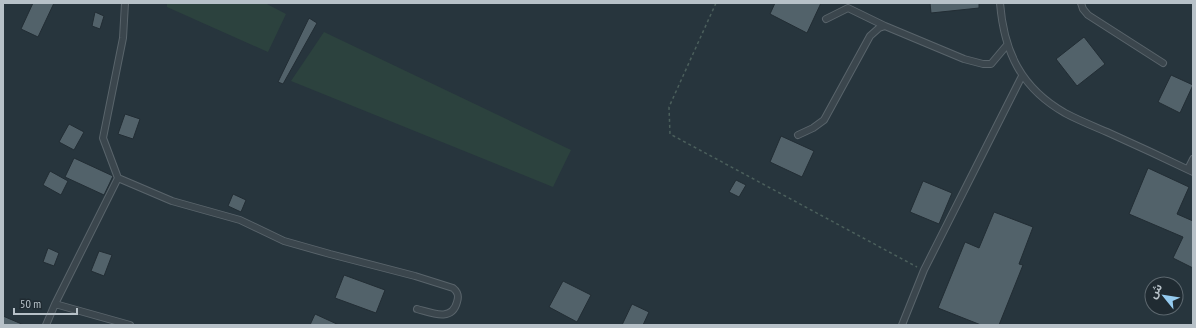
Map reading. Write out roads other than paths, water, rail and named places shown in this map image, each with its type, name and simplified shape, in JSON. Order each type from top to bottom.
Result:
[{"type":"street","points":[[125,3],[123,38],[103,138],[118,178],[172,201],[240,220],[284,241],[415,276],[452,288],[458,295],[456,306],[453,312],[449,314],[417,309]]},
{"type":"street","points":[[1000,3],[1003,29],[1007,45],[1022,76],[1041,97],[1066,114],[1190,170],[1193,160]]},
{"type":"street","points":[[1081,3],[1083,9],[1088,15],[1163,63]]},
{"type":"street","points":[[826,19],[848,8],[885,26],[964,59],[983,64],[991,64],[1007,45]]},
{"type":"street","points":[[798,135],[813,128],[824,120],[870,36],[879,28],[885,26]]},
{"type":"street","points":[[902,325],[924,270],[1022,76]]},
{"type":"street","points":[[46,325],[118,178]]},
{"type":"street","points":[[55,304],[130,325]]}]
